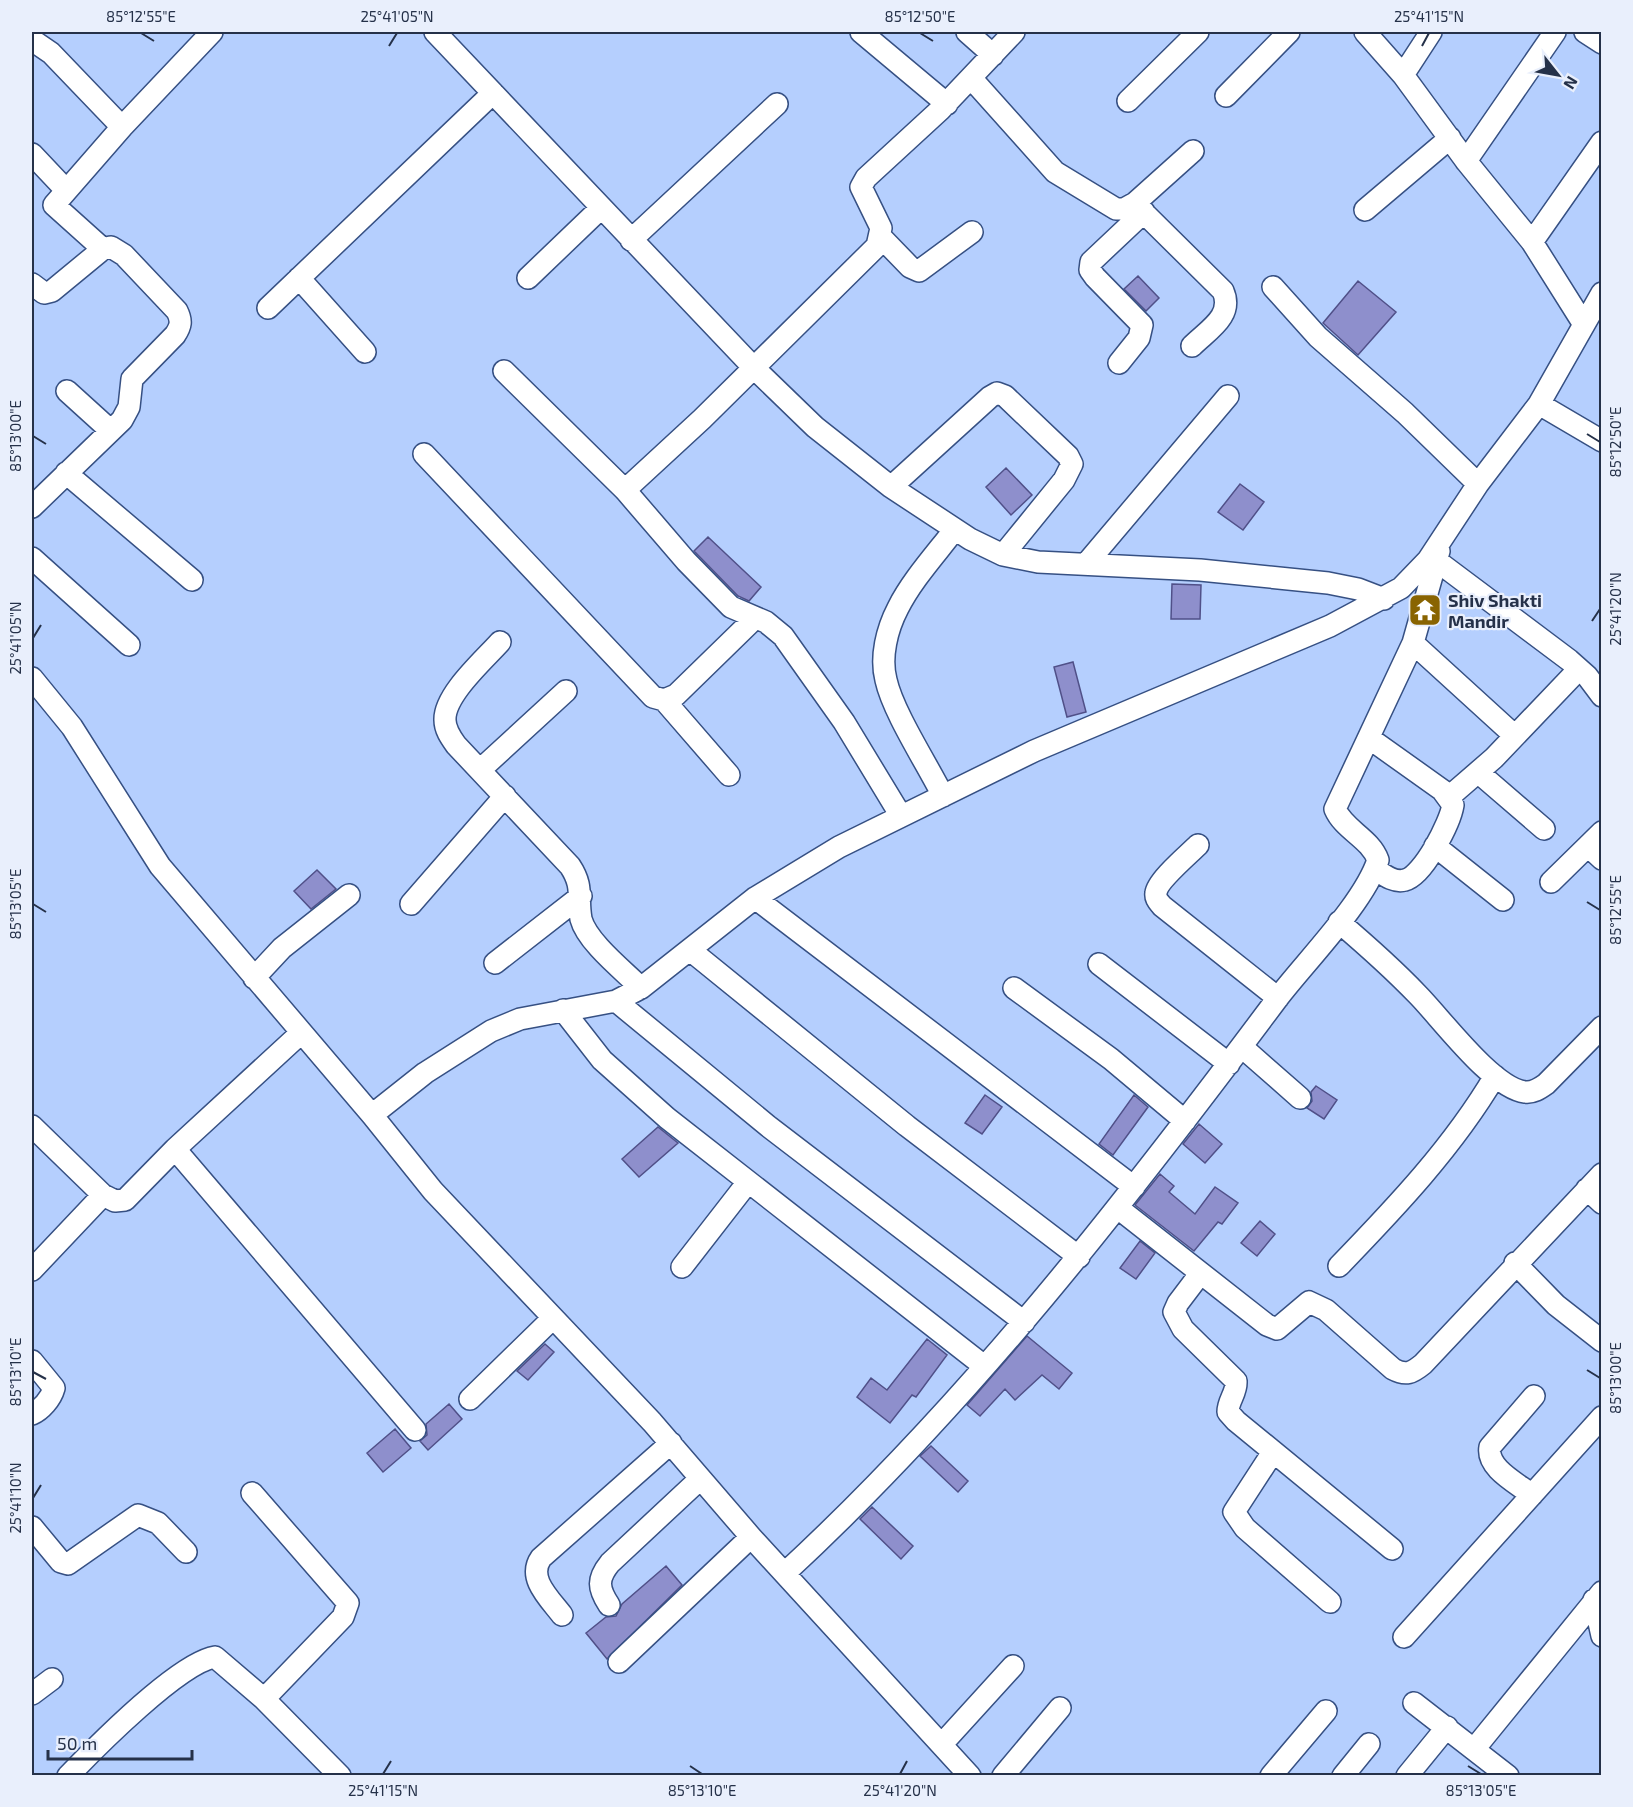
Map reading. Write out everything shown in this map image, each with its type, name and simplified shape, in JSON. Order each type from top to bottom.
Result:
[{"type":"street","points":[[103,249],[54,205],[122,127],[212,32]]},
{"type":"street","points":[[435,32],[754,368],[815,426],[891,487],[955,529],[1003,555],[1038,561],[1200,570],[1328,583],[1358,589],[1384,599]]},
{"type":"street","points":[[861,32],[947,104]]},
{"type":"street","points":[[967,32],[993,55]]},
{"type":"street","points":[[625,490],[754,368],[877,246],[881,237],[881,228],[861,187],[866,178],[947,104],[1014,32]]},
{"type":"street","points":[[1128,100],[1198,32]]},
{"type":"street","points":[[1226,96],[1289,32]]},
{"type":"street","points":[[1365,32],[1403,75],[1466,161],[1532,242],[1583,323]]},
{"type":"street","points":[[1403,75],[1431,32]]},
{"type":"street","points":[[1466,161],[1555,32]]},
{"type":"street","points":[[1585,32],[1602,43]]},
{"type":"street","points":[[32,40],[51,53],[122,127]]},
{"type":"street","points":[[971,78],[1055,172],[1116,209],[1140,208],[1222,291],[1227,308],[1222,317],[1192,346]]},
{"type":"street","points":[[268,308],[493,93]]},
{"type":"street","points":[[631,240],[777,104]]},
{"type":"street","points":[[1365,210],[1450,138]]},
{"type":"street","points":[[1532,242],[1602,142]]},
{"type":"street","points":[[1119,363],[1139,338],[1142,325],[1095,277],[1090,270],[1090,262],[1192,151]]},
{"type":"street","points":[[32,154],[66,190]]},
{"type":"street","points":[[528,278],[601,208]]},
{"type":"street","points":[[881,237],[910,267],[920,271],[972,232]]},
{"type":"street","points":[[32,284],[44,292],[52,291],[103,249],[111,247],[124,255],[177,311],[181,319],[175,336],[132,379],[126,414],[32,507]]},
{"type":"street","points":[[299,278],[365,352]]},
{"type":"street","points":[[1273,288],[1318,337],[1405,413],[1478,484]]},
{"type":"street","points":[[372,1115],[425,1073],[491,1031],[520,1019],[616,1001],[641,988],[755,898],[839,847],[1034,752],[1330,626],[1384,599],[1416,575],[1478,484],[1539,404],[1602,293]]},
{"type":"street","points":[[504,371],[625,490],[686,561],[731,607],[775,628],[783,636],[844,722],[901,816]]},
{"type":"street","points":[[67,391],[110,430]]},
{"type":"street","points":[[891,487],[990,397],[997,393],[1005,396],[1068,456],[1072,464],[1064,480],[1003,555]]},
{"type":"street","points":[[1086,564],[1228,396]]},
{"type":"street","points":[[1539,404],[1602,441]]},
{"type":"street","points":[[424,454],[643,687],[653,697],[664,700],[729,776]]},
{"type":"street","points":[[66,473],[192,580]]},
{"type":"street","points":[[943,796],[892,698],[885,679],[884,657],[888,636],[899,606],[955,529]]},
{"type":"street","points":[[785,1573],[863,1500],[1024,1322],[1079,1257],[1278,998],[1340,922],[1375,869],[1378,860],[1374,850],[1339,818],[1335,809],[1338,798],[1413,643],[1442,539]]},
{"type":"street","points":[[32,558],[129,645]]},
{"type":"street","points":[[1437,561],[1579,669],[1602,696]]},
{"type":"street","points":[[664,700],[676,695],[699,675],[755,618]]},
{"type":"street","points":[[500,642],[451,700],[444,719],[447,732],[456,746],[570,866],[579,879],[581,917],[585,930],[641,988]]},
{"type":"street","points":[[1413,643],[1515,736]]},
{"type":"street","points":[[1449,797],[1479,773],[1579,669]]},
{"type":"street","points":[[32,678],[72,727],[160,866],[372,1115],[433,1191],[671,1443],[751,1537],[970,1776]]},
{"type":"street","points":[[480,770],[566,691]]},
{"type":"street","points":[[1369,738],[1449,797],[1453,805],[1451,818],[1415,874],[1407,880],[1390,878],[1375,869]]},
{"type":"street","points":[[1479,773],[1544,829]]},
{"type":"street","points":[[411,903],[505,796]]},
{"type":"street","points":[[1198,845],[1161,883],[1156,892],[1156,898],[1162,906],[1278,998]]},
{"type":"street","points":[[1435,846],[1503,900]]},
{"type":"street","points":[[1551,882],[1597,846]]},
{"type":"street","points":[[254,978],[282,948],[350,895]]},
{"type":"street","points":[[495,963],[581,896]]},
{"type":"street","points":[[755,898],[1134,1187]]},
{"type":"street","points":[[1340,922],[1398,974],[1494,1076],[1524,1092],[1535,1091],[1546,1084],[1602,1027]]},
{"type":"street","points":[[690,950],[907,1126],[1079,1257]]},
{"type":"street","points":[[1100,964],[1229,1064]]},
{"type":"street","points":[[1014,988],[1111,1059],[1185,1121]]},
{"type":"street","points":[[616,1001],[768,1126],[1024,1322]]},
{"type":"street","points":[[563,1010],[602,1060],[667,1118],[984,1366]]},
{"type":"street","points":[[32,1126],[103,1196],[115,1201],[125,1200],[176,1149],[302,1033]]},
{"type":"street","points":[[1242,1047],[1300,1098]]},
{"type":"street","points":[[1339,1266],[1408,1193],[1469,1117],[1494,1076]]},
{"type":"street","points":[[176,1149],[415,1430]]},
{"type":"street","points":[[1118,1208],[1267,1325],[1277,1329],[1286,1324],[1302,1306],[1309,1302],[1319,1305],[1403,1374],[1413,1373],[1423,1364],[1515,1263],[1594,1196],[1602,1174]]},
{"type":"street","points":[[682,1267],[748,1182]]},
{"type":"street","points":[[32,1270],[103,1196]]},
{"type":"street","points":[[1515,1263],[1563,1311],[1602,1341]]},
{"type":"street","points":[[1200,1274],[1174,1312],[1177,1321],[1236,1381],[1237,1389],[1228,1404],[1228,1412],[1273,1452],[1392,1549]]},
{"type":"street","points":[[470,1399],[553,1318]]},
{"type":"street","points":[[32,1361],[54,1388],[52,1395],[32,1414]]},
{"type":"street","points":[[1532,1495],[1493,1464],[1489,1455],[1490,1447],[1534,1396]]},
{"type":"street","points":[[1404,1637],[1602,1417]]},
{"type":"street","points":[[562,1615],[540,1586],[535,1574],[535,1566],[541,1558],[671,1443]]},
{"type":"street","points":[[1273,1452],[1234,1512],[1237,1519],[1330,1602]]},
{"type":"street","points":[[609,1605],[600,1592],[599,1584],[602,1573],[639,1535],[700,1479]]},
{"type":"street","points":[[252,1493],[348,1603],[343,1617],[264,1699]]},
{"type":"street","points":[[32,1527],[61,1562],[68,1564],[138,1515],[158,1523],[186,1552]]},
{"type":"street","points":[[619,1662],[751,1537]]},
{"type":"street","points":[[1598,1596],[1602,1636]]},
{"type":"street","points":[[1475,1748],[1598,1596]]},
{"type":"street","points":[[80,1772],[130,1716],[203,1659],[215,1657],[264,1699],[340,1776]]},
{"type":"street","points":[[942,1744],[1013,1666]]},
{"type":"street","points":[[32,1694],[52,1679]]},
{"type":"street","points":[[1414,1703],[1475,1748],[1508,1776]]},
{"type":"street","points":[[1003,1776],[1060,1708]]},
{"type":"street","points":[[1270,1776],[1326,1710]]},
{"type":"street","points":[[1407,1776],[1447,1727]]},
{"type":"street","points":[[1343,1776],[1369,1744]]},
{"type":"building","points":[[1138,276],[1159,298],[1146,311],[1124,289]]},
{"type":"building","points":[[1358,281],[1396,312],[1358,355],[1323,323]]},
{"type":"building","points":[[1006,468],[1032,495],[1011,515],[986,487]]},
{"type":"building","points":[[1240,484],[1264,502],[1243,530],[1218,512]]},
{"type":"building","points":[[708,537],[761,587],[749,601],[738,596],[694,551]]},
{"type":"building","points":[[1172,584],[1201,585],[1200,619],[1171,619]]},
{"type":"building","points":[[1073,662],[1086,712],[1067,717],[1054,667]]},
{"type":"building","points":[[317,870],[336,889],[311,909],[294,891]]},
{"type":"building","points":[[1316,1086],[1337,1100],[1324,1119],[1307,1108],[1312,1101],[1311,1092]]},
{"type":"building","points":[[985,1095],[1002,1107],[982,1134],[965,1123]]},
{"type":"building","points":[[1134,1095],[1148,1107],[1113,1155],[1099,1144]]},
{"type":"building","points":[[1199,1124],[1222,1144],[1205,1163],[1183,1144]]},
{"type":"building","points":[[658,1127],[678,1143],[639,1177],[622,1159]]},
{"type":"building","points":[[1160,1174],[1174,1186],[1169,1192],[1195,1214],[1215,1187],[1238,1203],[1222,1224],[1218,1222],[1194,1251],[1135,1205]]},
{"type":"building","points":[[1260,1221],[1275,1234],[1257,1256],[1241,1243]]},
{"type":"building","points":[[1140,1241],[1155,1253],[1136,1279],[1120,1268]]},
{"type":"building","points":[[1027,1336],[1072,1373],[1059,1389],[1042,1375],[1015,1400],[1005,1389],[980,1416],[967,1405]]},
{"type":"building","points":[[927,1339],[947,1355],[916,1397],[912,1395],[890,1423],[857,1397],[871,1378],[887,1390]]},
{"type":"building","points":[[545,1344],[554,1352],[528,1380],[517,1371]]},
{"type":"building","points":[[449,1404],[462,1419],[428,1450],[420,1441],[427,1435],[426,1424]]},
{"type":"building","points":[[395,1429],[411,1448],[383,1472],[367,1453]]},
{"type":"building","points":[[931,1446],[968,1481],[958,1492],[920,1456]]},
{"type":"building","points":[[872,1507],[913,1546],[901,1559],[860,1519]]},
{"type":"building","points":[[666,1566],[682,1585],[607,1659],[586,1633],[606,1617],[616,1616],[622,1604]]},
{"type":"place","name":"Shiv Shakti Mandir","points":[[1425,610]]}]
